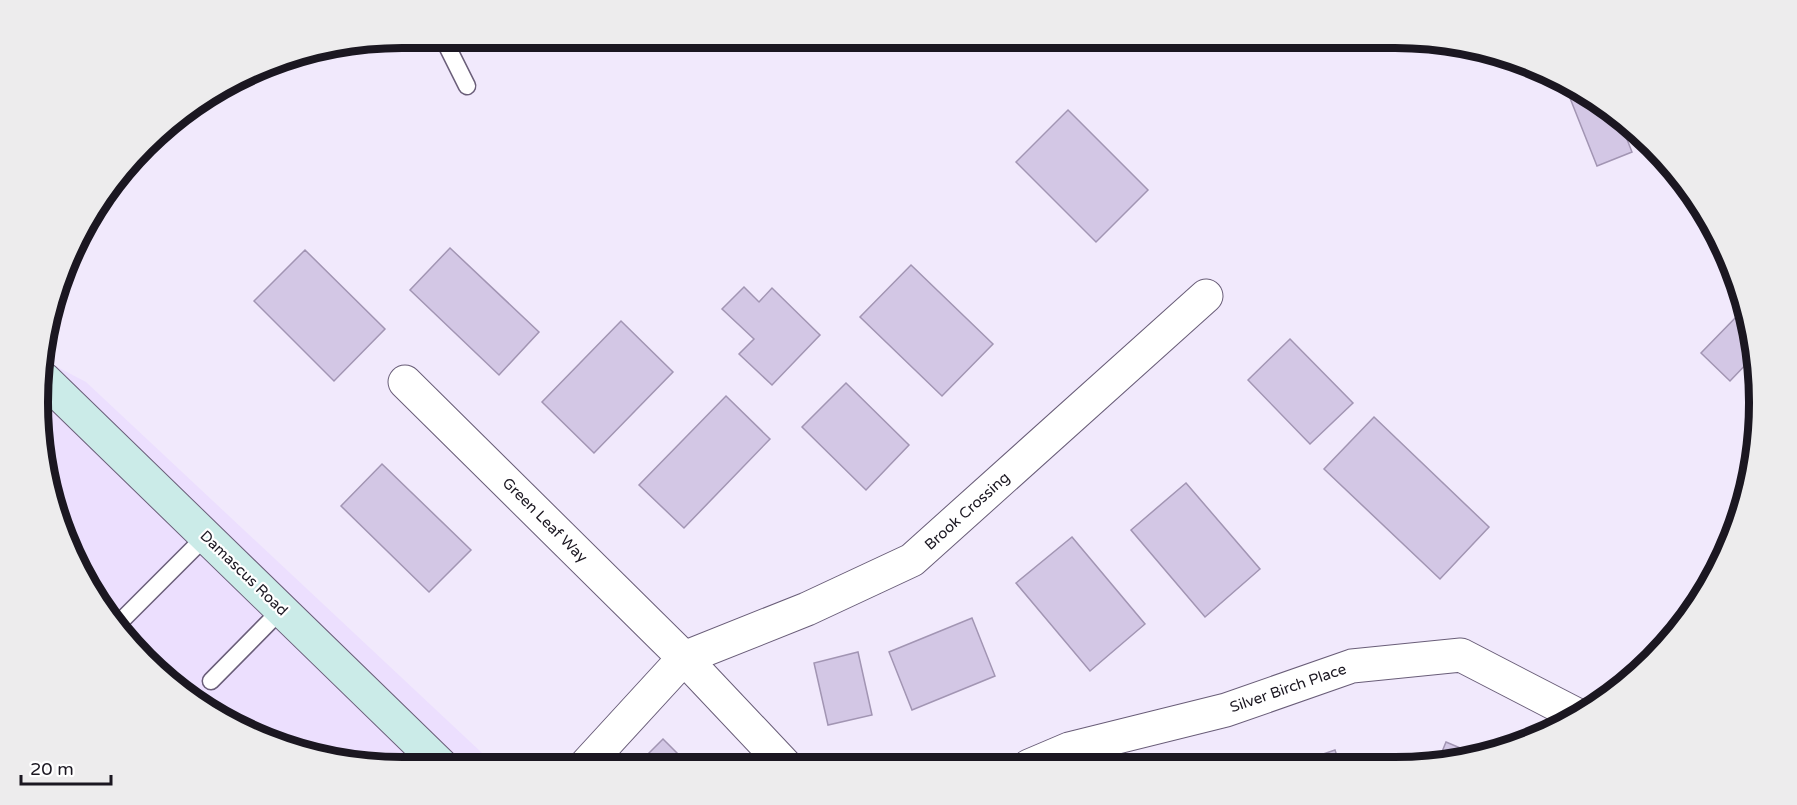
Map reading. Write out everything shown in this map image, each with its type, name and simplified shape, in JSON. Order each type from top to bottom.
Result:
[{"type":"street","name":"Brook Crossing","points":[[684,658],[807,609],[912,560],[1206,296]]},
{"type":"street","name":"Green Leaf Way","points":[[405,382],[684,658]]},
{"type":"street","name":"Damascus Road","points":[[49,385],[433,757]]},
{"type":"street","name":"Silver Birch Place","points":[[1050,757],[1069,749],[1226,710],[1352,666],[1461,655],[1569,711]]},
{"type":"street","points":[[593,757],[684,658],[778,757]]},
{"type":"lane","points":[[448,48],[467,86]]},
{"type":"lane","points":[[122,620],[206,536]]},
{"type":"lane","points":[[211,681],[281,610]]},
{"type":"shaded area","points":[[50,363],[86,382],[486,757],[379,756],[311,745],[267,730],[225,710],[169,669],[121,618],[95,580],[75,538],[60,494],[49,426]]},
{"type":"building","points":[[1568,93],[1625,133],[1632,152],[1597,166]]},
{"type":"building","points":[[1068,110],[1148,190],[1096,242],[1016,162]]},
{"type":"building","points":[[450,248],[539,332],[499,375],[410,290]]},
{"type":"building","points":[[305,250],[385,329],[334,381],[254,301]]},
{"type":"building","points":[[911,265],[993,344],[942,396],[860,317]]},
{"type":"building","points":[[744,287],[759,302],[772,288],[820,335],[772,385],[739,354],[754,339],[722,309]]},
{"type":"building","points":[[1738,315],[1747,364],[1730,381],[1701,353]]},
{"type":"building","points":[[621,321],[673,372],[594,453],[542,402]]},
{"type":"building","points":[[1290,339],[1353,403],[1310,444],[1248,380]]},
{"type":"building","points":[[846,383],[909,445],[866,490],[802,427]]},
{"type":"building","points":[[726,396],[770,439],[684,528],[639,485]]},
{"type":"building","points":[[1374,417],[1489,527],[1440,579],[1324,469]]},
{"type":"building","points":[[382,464],[471,550],[429,592],[341,506]]},
{"type":"building","points":[[1186,483],[1260,569],[1205,617],[1131,530]]},
{"type":"building","points":[[1072,537],[1145,624],[1090,671],[1016,583]]},
{"type":"building","points":[[972,618],[995,676],[912,710],[889,652]]},
{"type":"building","points":[[858,652],[872,715],[828,725],[814,663]]},
{"type":"building","points":[[663,739],[681,757],[645,757]]},
{"type":"building","points":[[1446,742],[1465,750],[1464,750],[1441,754]]},
{"type":"building","points":[[1335,750],[1337,757],[1314,757]]}]
